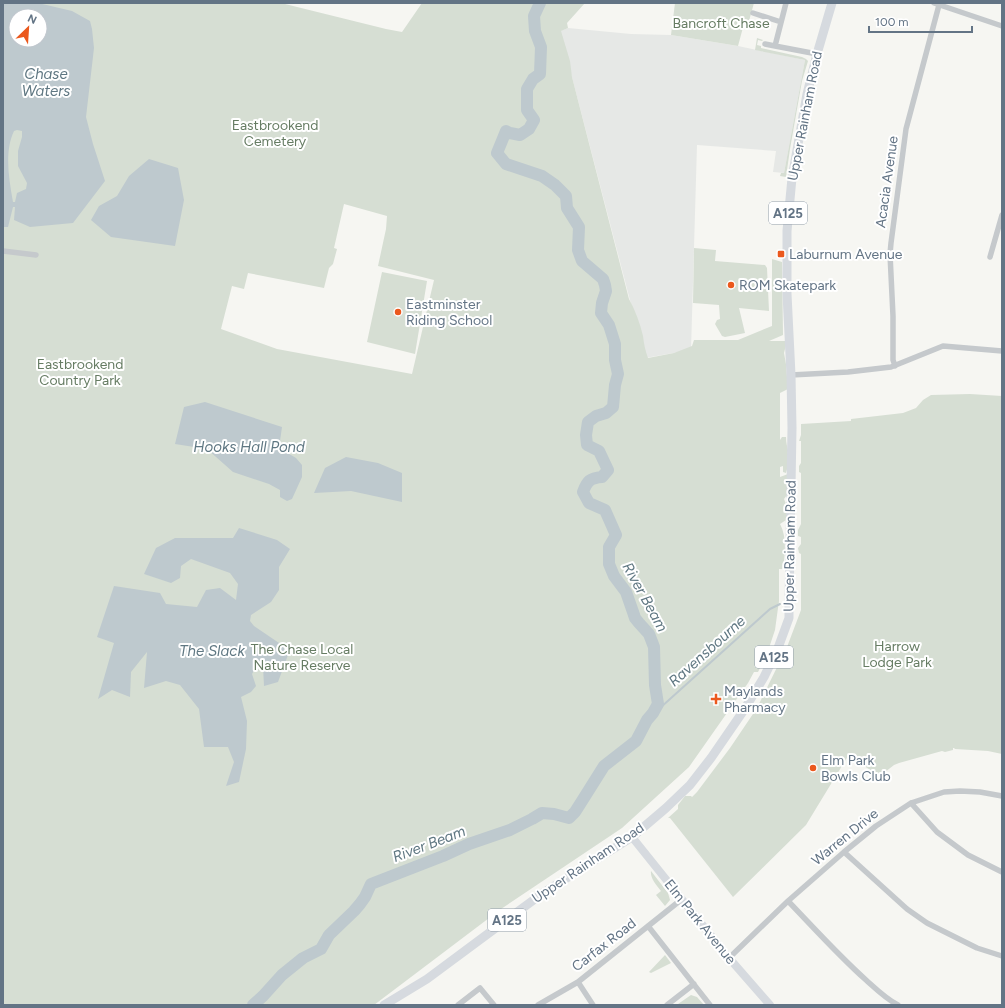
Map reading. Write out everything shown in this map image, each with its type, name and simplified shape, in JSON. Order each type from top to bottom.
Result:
[{"type":"main road","name":"Upper Rainham Road","points":[[384,1005],[426,979],[543,893],[632,837],[666,808],[690,785],[711,758],[752,699],[778,648],[789,618],[792,428],[786,231],[793,172],[807,94],[832,3]]},
{"type":"street","points":[[775,46],[786,3]]},
{"type":"street","points":[[936,4],[1002,26]]},
{"type":"street","name":"Acacia Avenue","points":[[895,366],[893,360],[891,243],[906,129],[936,4]]},
{"type":"street","points":[[753,13],[781,22]]},
{"type":"street","points":[[765,44],[817,54]]},
{"type":"street","points":[[990,257],[1002,216]]},
{"type":"street","points":[[3,251],[36,255]]},
{"type":"street","points":[[791,375],[848,372],[891,367],[943,346],[1002,351]]},
{"type":"street","name":"Warren Drive","points":[[729,958],[788,901],[844,852],[876,826],[911,803],[944,792],[960,790],[1002,796]]},
{"type":"street","points":[[911,803],[937,832],[968,855],[1002,872]]},
{"type":"street","name":"Elm Park Avenue","points":[[632,837],[729,958],[770,1005]]},
{"type":"street","points":[[844,852],[907,909],[927,923],[977,948],[1002,956]]},
{"type":"street","name":"Carfax Road","points":[[538,1005],[578,982],[682,899]]},
{"type":"street","points":[[788,901],[855,970],[893,1003],[898,1005]]},
{"type":"street","points":[[648,926],[710,1005]]},
{"type":"street","points":[[578,982],[593,1005]]},
{"type":"street","points":[[667,1005],[694,984]]},
{"type":"street","points":[[458,1005],[480,988],[494,1005]]},
{"type":"shaded area","points":[[568,28],[631,34],[671,35],[738,46],[805,60],[784,173],[773,172],[776,151],[697,145],[691,350],[645,358],[560,31]]},
{"type":"green space","points":[[3,3],[281,3],[402,32],[422,3],[585,3],[567,23],[568,28],[561,31],[570,61],[572,77],[629,299],[640,326],[648,358],[674,353],[692,346],[694,340],[738,340],[772,326],[772,259],[782,262],[783,335],[769,341],[787,341],[784,353],[788,389],[780,393],[780,440],[782,437],[786,437],[789,456],[786,473],[783,472],[783,466],[780,467],[780,477],[788,474],[787,495],[784,499],[786,504],[786,520],[780,524],[784,534],[785,552],[783,569],[779,569],[779,601],[775,630],[767,654],[758,672],[754,672],[748,683],[689,767],[622,828],[501,909],[374,1005],[3,1005]],"holes":[[[344,204],[387,216],[386,229],[378,266],[434,280],[412,374],[277,349],[221,329],[232,286],[244,289],[248,273],[324,288],[329,268],[333,264],[337,249],[334,248]]]},
{"type":"green space","name":"Bancroft Chase","points":[[675,3],[754,3],[749,21],[745,20],[738,46],[671,35]]},
{"type":"green space","points":[[757,38],[763,40],[758,40],[757,45],[761,46],[761,48],[802,57],[808,61],[802,81],[786,177],[780,176],[781,173],[784,173],[805,60],[755,50]]},
{"type":"green space","name":"ROM Skatepark","points":[[694,248],[716,250],[715,261],[765,265],[767,268],[769,311],[739,308],[745,333],[725,337],[722,336],[715,324],[717,320],[720,319],[719,305],[693,303]]},
{"type":"green space","name":"Eastminster Riding School","points":[[382,272],[427,281],[415,354],[367,342]]},
{"type":"green space","name":"Harrow Lodge Park","points":[[970,394],[1002,396],[1002,754],[988,751],[953,748],[953,750],[945,752],[942,751],[899,763],[880,776],[848,756],[806,825],[733,897],[670,818],[668,818],[678,809],[678,805],[685,796],[692,797],[697,792],[730,748],[757,708],[787,647],[801,610],[801,554],[799,553],[798,548],[801,544],[801,537],[798,536],[798,530],[801,524],[801,473],[799,472],[799,466],[801,463],[801,441],[799,441],[801,435],[801,424],[851,421],[851,419],[903,413],[916,408],[923,400],[931,395]]},
{"type":"green space","points":[[651,871],[668,893],[670,900],[665,906],[656,895],[661,891],[652,879]]},
{"type":"green space","points":[[665,955],[671,963],[651,973],[649,972]]},
{"type":"green space","points":[[691,995],[697,997],[704,1005],[678,1004]]},
{"type":"water","name":"Chase Waters","points":[[3,3],[38,3],[72,11],[90,21],[94,48],[86,117],[105,181],[73,223],[30,227],[14,220],[15,207],[13,207],[8,227],[3,227]],"holes":[[[14,131],[22,131],[18,151],[18,166],[27,183],[26,189],[17,193],[15,202],[13,202],[8,166],[9,148]]]},
{"type":"water","points":[[149,159],[178,168],[184,200],[175,246],[111,237],[91,220],[99,206],[117,196],[129,176]]},
{"type":"water","name":"Hooks Hall Pond","points":[[205,402],[282,427],[279,448],[296,458],[302,465],[302,477],[292,499],[287,501],[280,497],[280,490],[269,484],[233,472],[207,449],[175,444],[184,407]]},
{"type":"water","points":[[346,457],[378,463],[402,473],[402,502],[351,491],[314,493],[325,468]]},
{"type":"water","name":"The Slack","points":[[239,528],[277,540],[290,549],[279,567],[279,590],[271,602],[251,615],[250,621],[254,626],[282,645],[288,655],[278,682],[264,686],[263,666],[257,666],[252,674],[256,686],[251,692],[241,697],[247,721],[246,749],[239,782],[226,786],[234,762],[228,747],[204,747],[199,709],[180,685],[166,681],[144,688],[147,652],[131,672],[130,697],[112,690],[98,699],[114,643],[97,637],[114,586],[160,593],[166,604],[197,607],[206,590],[220,588],[236,600],[238,584],[230,573],[191,559],[181,566],[180,578],[171,583],[144,574],[156,548],[175,538],[233,538]]},
{"type":"waterway","name":"River Beam","points":[[253,1005],[282,975],[303,958],[321,949],[329,935],[360,904],[371,884],[443,856],[469,844],[510,830],[542,813],[554,814],[569,818],[575,812],[604,766],[636,741],[647,720],[658,704],[655,685],[654,647],[649,634],[635,618],[626,592],[614,576],[609,564],[609,547],[616,535],[605,510],[589,503],[583,492],[586,485],[590,481],[595,478],[602,477],[608,470],[599,451],[587,445],[586,435],[588,422],[596,416],[606,413],[613,407],[615,385],[618,374],[615,360],[615,344],[609,325],[601,313],[602,303],[606,291],[605,285],[603,279],[582,261],[578,250],[579,227],[567,208],[566,196],[555,185],[542,176],[506,164],[497,153],[506,131],[520,135],[529,129],[534,120],[527,110],[527,89],[533,79],[540,74],[541,47],[535,31],[534,16],[540,3]]},
{"type":"waterway","name":"Ravensbourne","points":[[650,717],[770,609],[780,604]]},
{"type":"place","name":"Laburnum Avenue","points":[[781,254]]},
{"type":"place","name":"ROM Skatepark","points":[[731,285]]},
{"type":"place","name":"Eastminster Riding School","points":[[398,312]]},
{"type":"place","name":"Maylands Pharmacy","points":[[716,699]]},
{"type":"place","name":"Elm Park Bowls Club","points":[[813,768]]},
{"type":"park label","name":"Eastbrookend Cemetery","points":[[275,134]]},
{"type":"park label","name":"Eastbrookend Country Park","points":[[80,372]]},
{"type":"park label","name":"The Chase Local Nature Reserve","points":[[302,658]]}]
